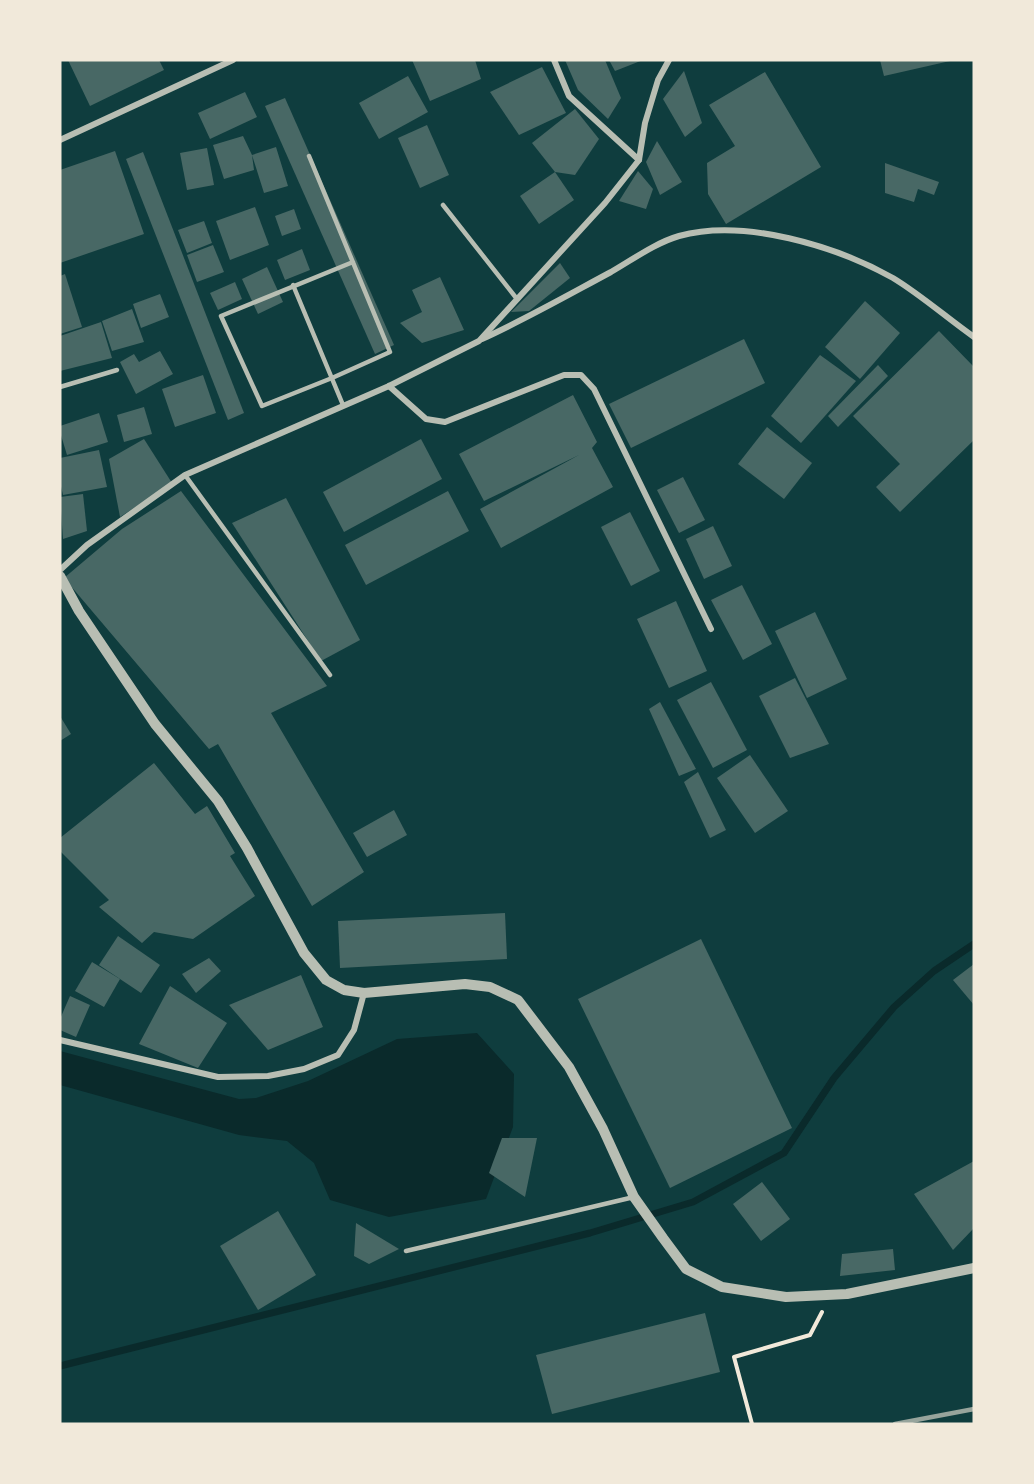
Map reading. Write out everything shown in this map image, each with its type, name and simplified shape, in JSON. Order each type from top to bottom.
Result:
[{"type":"street","points":[[60,140],[233,60]]},
{"type":"street","points":[[554,60],[569,96],[639,160]]},
{"type":"street","points":[[479,341],[605,204],[639,160],[645,123],[654,90],[669,60]]},
{"type":"street","points":[[60,570],[87,545],[185,475],[389,386],[529,317],[678,236],[716,230],[773,233],[837,253],[893,279],[974,337]]},
{"type":"street","points":[[389,386],[426,419],[445,422],[564,375],[581,375],[594,389],[711,629]]},
{"type":"street","points":[[60,576],[79,611],[154,724],[218,801],[315,969],[326,980],[344,990],[364,993],[465,984],[490,987],[518,1000],[569,1067],[603,1129],[637,1202],[686,1269],[722,1287],[786,1297],[847,1294],[974,1268]]},
{"type":"street","points":[[60,1040],[218,1077],[268,1076],[304,1069],[338,1055],[354,1030],[364,993]]},
{"type":"lane","points":[[309,156],[353,262],[390,352],[262,406],[221,316],[353,262]]},
{"type":"lane","points":[[443,205],[517,299]]},
{"type":"lane","points":[[293,285],[343,405]]},
{"type":"lane","points":[[60,387],[117,370]]},
{"type":"lane","points":[[185,475],[330,675]]},
{"type":"lane","points":[[406,1251],[637,1202]]},
{"type":"path","points":[[752,1424],[734,1357],[810,1335],[831,1295]]},
{"type":"water","points":[[477,1033],[514,1074],[513,1127],[486,1199],[389,1217],[330,1200],[314,1163],[287,1141],[239,1135],[60,1085],[60,1051],[239,1099],[256,1098],[308,1081],[397,1039]]},
{"type":"building","points":[[68,60],[159,60],[164,70],[90,106]]},
{"type":"building","points":[[412,60],[475,60],[481,79],[430,101]]},
{"type":"building","points":[[565,60],[605,60],[621,98],[608,119],[578,90]]},
{"type":"building","points":[[609,60],[643,60],[615,71]]},
{"type":"building","points":[[880,60],[949,60],[950,61],[884,76]]},
{"type":"building","points":[[542,67],[566,113],[519,135],[490,92]]},
{"type":"building","points":[[684,71],[702,123],[685,137],[663,99]]},
{"type":"building","points":[[765,72],[821,167],[726,224],[708,194],[707,163],[735,146],[709,105]]},
{"type":"building","points":[[408,76],[428,112],[379,139],[359,103]]},
{"type":"building","points":[[245,92],[257,117],[210,139],[198,113]]},
{"type":"building","points":[[285,98],[394,345],[375,354],[265,106]]},
{"type":"building","points":[[575,109],[599,139],[575,175],[555,172],[532,143]]},
{"type":"building","points":[[427,125],[449,175],[420,188],[398,138]]},
{"type":"building","points":[[243,136],[252,155],[254,170],[224,179],[213,145]]},
{"type":"building","points":[[657,141],[682,182],[660,195],[646,162]]},
{"type":"building","points":[[276,147],[288,186],[264,193],[252,155]]},
{"type":"building","points":[[207,148],[214,185],[187,190],[180,153]]},
{"type":"building","points":[[115,151],[144,234],[60,263],[60,170]]},
{"type":"building","points":[[143,152],[244,413],[228,420],[126,159]]},
{"type":"building","points":[[885,163],[939,182],[934,195],[918,189],[914,202],[885,193]]},
{"type":"building","points":[[638,171],[653,189],[646,209],[619,201]]},
{"type":"building","points":[[555,172],[574,200],[539,224],[520,196]]},
{"type":"building","points":[[255,207],[269,245],[230,260],[216,221]]},
{"type":"building","points":[[294,209],[301,229],[282,236],[275,216]]},
{"type":"building","points":[[204,221],[212,243],[187,253],[178,230]]},
{"type":"building","points":[[213,245],[224,272],[197,282],[187,255]]},
{"type":"building","points":[[302,249],[310,270],[285,280],[277,260]]},
{"type":"building","points":[[560,263],[570,278],[529,311],[511,312]]},
{"type":"building","points":[[267,267],[283,302],[258,314],[242,279]]},
{"type":"building","points":[[65,274],[82,327],[60,334],[60,276]]},
{"type":"building","points":[[440,277],[464,330],[422,343],[400,323],[422,312],[412,290]]},
{"type":"building","points":[[235,282],[242,299],[218,310],[210,293]]},
{"type":"building","points":[[160,294],[169,317],[141,328],[133,304]]},
{"type":"building","points":[[865,301],[900,333],[860,379],[825,347]]},
{"type":"building","points":[[132,309],[144,342],[112,351],[102,321]]},
{"type":"building","points":[[101,322],[112,358],[60,371],[60,336]]},
{"type":"building","points":[[939,331],[974,367],[974,440],[900,512],[876,487],[900,464],[853,416]]},
{"type":"building","points":[[744,339],[765,383],[631,448],[609,404]]},
{"type":"building","points":[[160,351],[173,374],[136,394],[120,362],[134,354],[139,362]]},
{"type":"building","points":[[820,355],[856,381],[801,443],[771,416]]},
{"type":"building","points":[[878,365],[888,376],[838,427],[828,416]]},
{"type":"building","points":[[203,375],[216,413],[175,427],[162,389]]},
{"type":"building","points":[[573,395],[597,442],[592,448],[613,487],[501,548],[480,509],[579,455],[484,501],[459,454]]},
{"type":"building","points":[[144,407],[152,434],[124,442],[117,415]]},
{"type":"building","points":[[99,413],[108,442],[67,455],[60,426]]},
{"type":"building","points":[[767,427],[812,463],[784,499],[738,464]]},
{"type":"building","points":[[144,439],[172,483],[120,517],[109,459]]},
{"type":"building","points":[[421,439],[442,479],[344,532],[323,492]]},
{"type":"building","points":[[99,450],[107,487],[63,495],[60,482],[60,458]]},
{"type":"building","points":[[683,477],[705,520],[679,533],[657,490]]},
{"type":"building","points":[[181,491],[327,686],[271,713],[364,872],[312,906],[218,744],[209,749],[64,578],[122,529]]},
{"type":"building","points":[[448,491],[469,531],[366,585],[345,545]]},
{"type":"building","points":[[83,494],[87,531],[63,539],[60,497]]},
{"type":"building","points":[[286,498],[360,640],[321,661],[232,523]]},
{"type":"building","points":[[630,512],[660,571],[631,586],[601,527]]},
{"type":"building","points":[[713,526],[732,566],[704,579],[686,539]]},
{"type":"building","points":[[742,585],[772,644],[743,660],[711,600]]},
{"type":"building","points":[[676,601],[707,671],[669,688],[637,619]]},
{"type":"building","points":[[815,612],[847,679],[807,698],[775,631]]},
{"type":"building","points":[[795,678],[829,744],[790,758],[759,696]]},
{"type":"building","points":[[711,682],[747,750],[713,768],[677,700]]},
{"type":"building","points":[[660,702],[696,769],[679,776],[649,709]]},
{"type":"building","points":[[60,716],[71,734],[60,741]]},
{"type":"building","points":[[750,755],[788,811],[755,833],[717,778]]},
{"type":"building","points":[[154,763],[195,814],[207,806],[235,853],[230,856],[255,896],[193,939],[154,932],[142,943],[99,907],[109,900],[60,851],[60,838]]},
{"type":"building","points":[[698,772],[726,830],[710,838],[684,782]]},
{"type":"building","points":[[394,810],[407,835],[367,857],[353,833]]},
{"type":"building","points":[[505,913],[507,959],[340,968],[338,921]]},
{"type":"building","points":[[118,936],[160,965],[141,993],[99,965]]},
{"type":"building","points":[[701,939],[792,1128],[670,1188],[578,999]]},
{"type":"building","points":[[209,958],[221,971],[196,993],[182,974]]},
{"type":"building","points":[[92,962],[120,979],[104,1007],[75,991]]},
{"type":"building","points":[[974,964],[974,1005],[953,980]]},
{"type":"building","points":[[301,975],[323,1027],[268,1050],[229,1005]]},
{"type":"building","points":[[170,986],[227,1023],[198,1068],[139,1044]]},
{"type":"building","points":[[70,996],[90,1005],[76,1037],[60,1030],[60,1019]]},
{"type":"building","points":[[502,1138],[537,1138],[525,1197],[489,1173]]},
{"type":"building","points":[[974,1161],[974,1228],[953,1250],[914,1194]]},
{"type":"building","points":[[762,1182],[790,1219],[761,1241],[733,1204]]},
{"type":"building","points":[[278,1211],[316,1275],[258,1310],[220,1246]]},
{"type":"building","points":[[356,1223],[399,1249],[369,1264],[354,1256]]},
{"type":"building","points":[[893,1249],[895,1270],[840,1276],[842,1254]]},
{"type":"building","points":[[705,1313],[720,1372],[552,1414],[536,1355]]},
{"type":"waterway","points":[[60,1366],[590,1233],[693,1202],[784,1153],[834,1078],[894,1007],[934,971],[974,944]]},
{"type":"railway","points":[[895,1424],[974,1409]]}]
